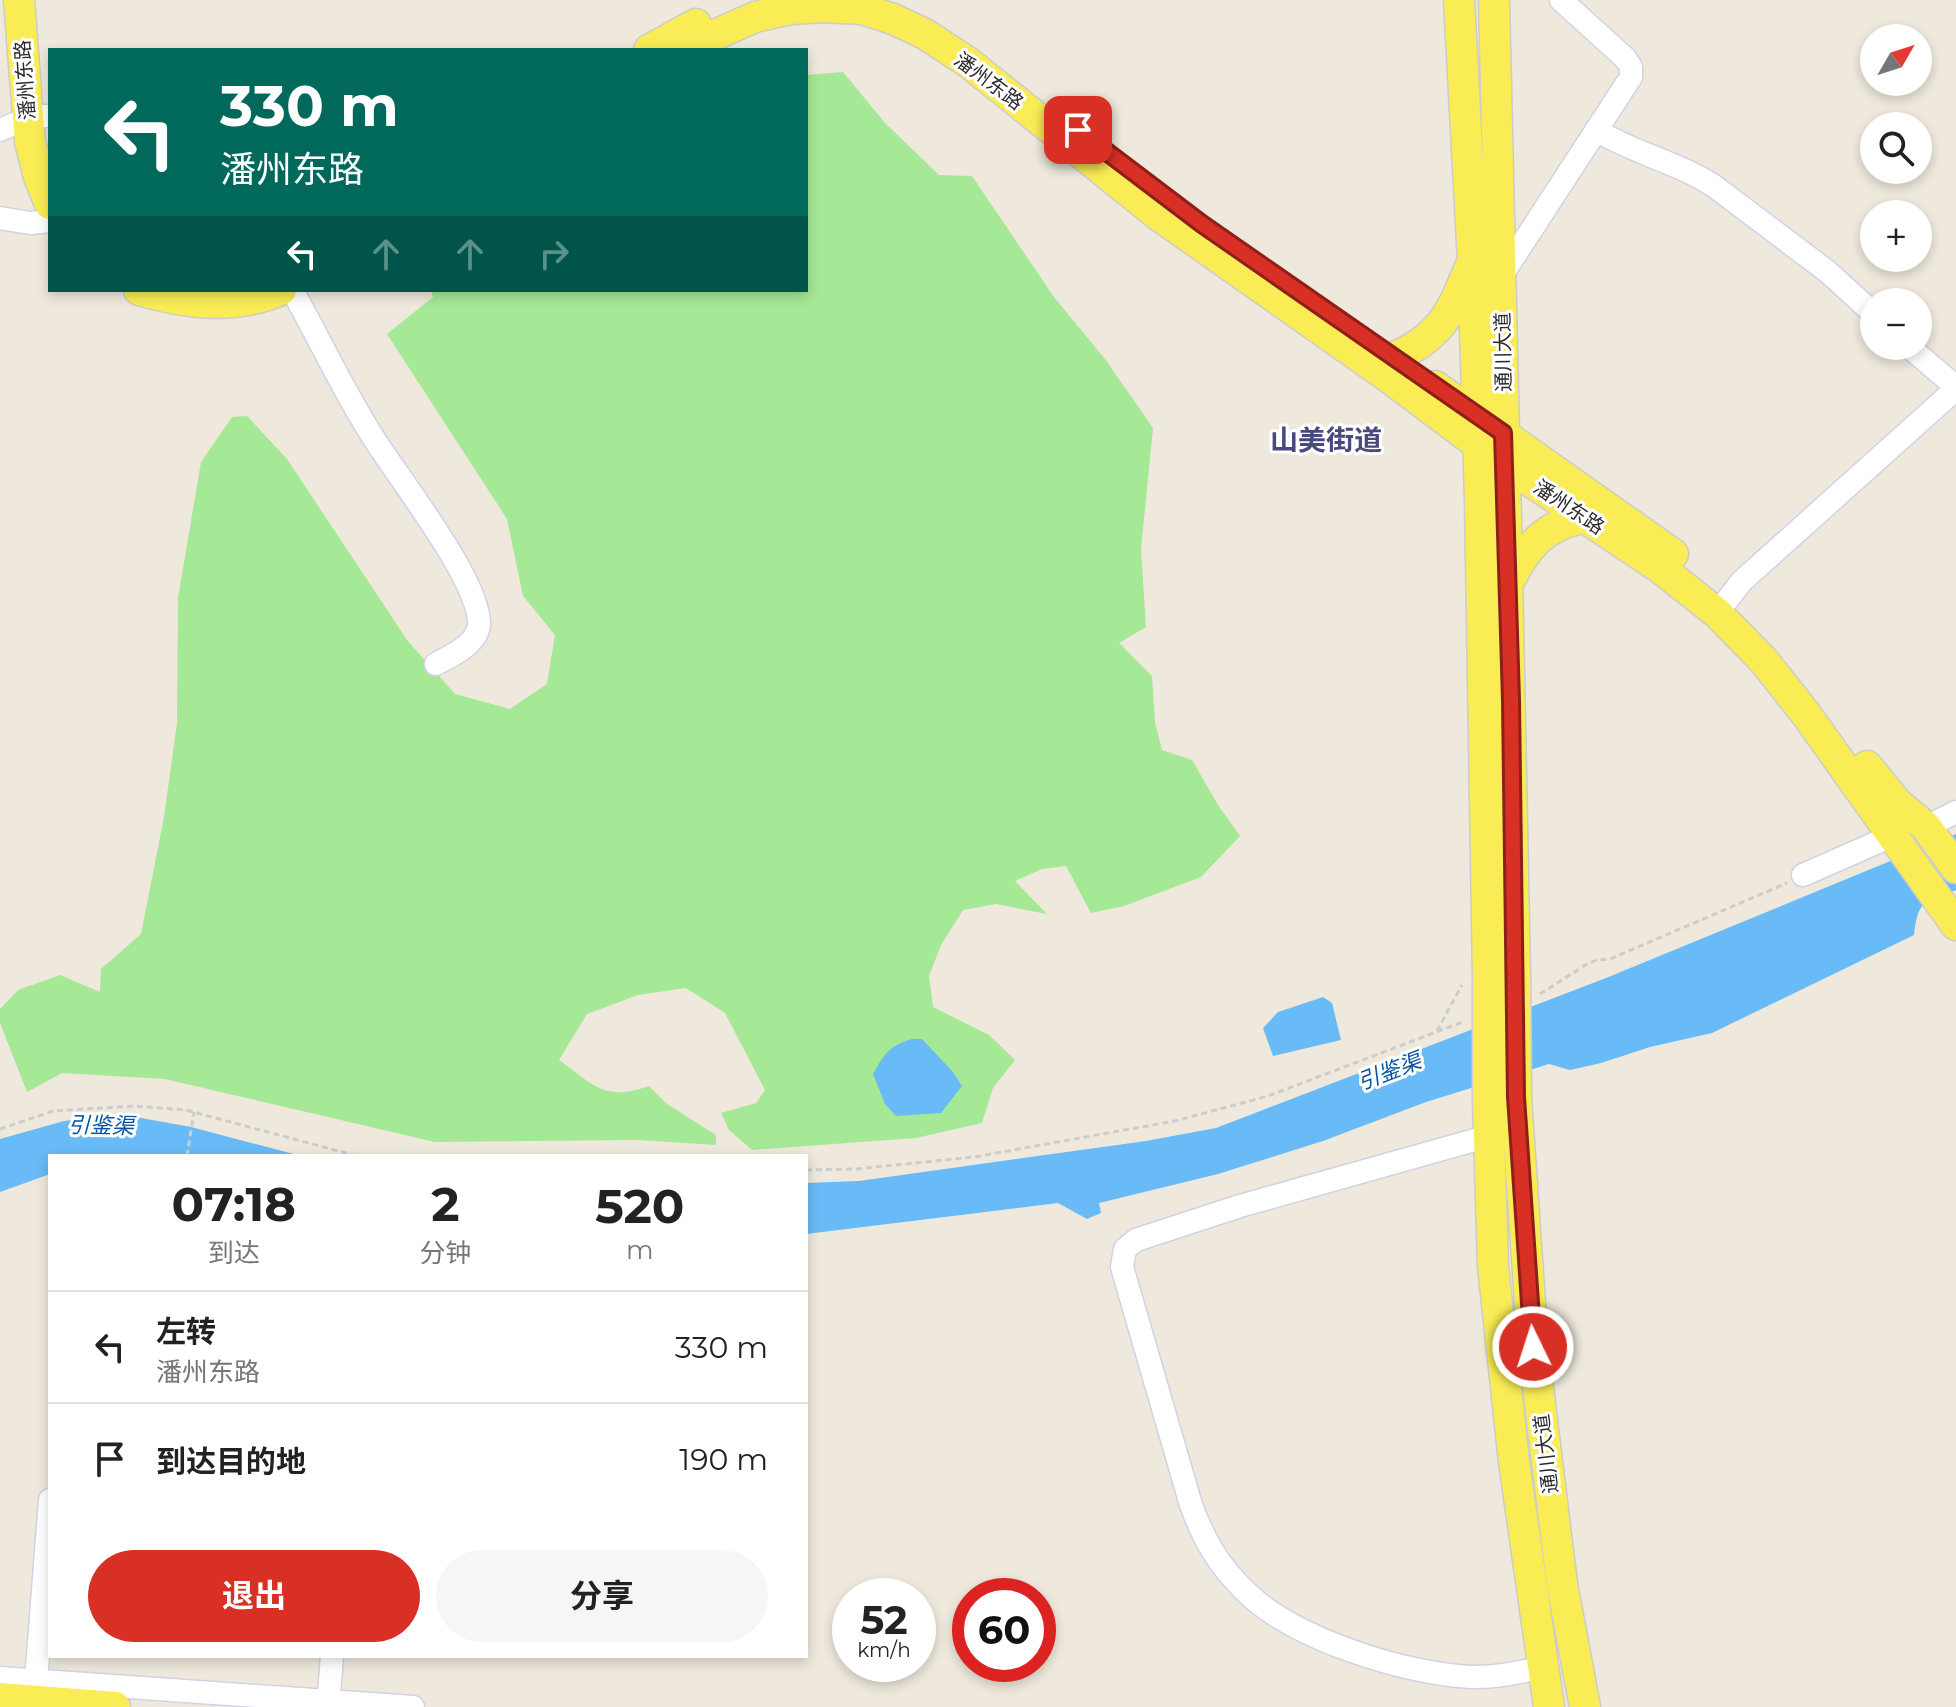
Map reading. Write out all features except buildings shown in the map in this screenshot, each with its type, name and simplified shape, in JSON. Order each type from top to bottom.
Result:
[{"type":"main road","name":"潘州东路","points":[[19,0],[41,126]]},
{"type":"main road","name":"潘州东路","points":[[37,0],[41,126],[30,142],[48,199]]},
{"type":"main road","points":[[653,48],[710,16],[753,0]]},
{"type":"main road","name":"潘州东路","points":[[893,0],[915,9],[952,32],[1202,224],[1392,358],[1486,430],[1503,463],[1660,568],[1757,625],[1801,676],[1881,786],[1931,833],[1956,868]]},
{"type":"main road","name":"通川大道","points":[[1459,0],[1484,212],[1502,275],[1486,430]]},
{"type":"main road","name":"通川大道","points":[[1494,0],[1484,212],[1473,261],[1486,430],[1501,981],[1502,1100],[1489,1136],[1493,1266],[1514,1462],[1549,1707]]},
{"type":"main road","name":"潘州东路","points":[[685,48],[755,17],[791,9],[862,9],[925,34],[969,63],[1158,215],[1391,379],[1486,430],[1640,529],[1722,605],[1949,914]]},
{"type":"main road","points":[[1392,358],[1413,349],[1438,329],[1473,261]]},
{"type":"main road","points":[[146,292],[174,300],[208,303],[238,303],[276,292]]},
{"type":"main road","name":"通川大道","points":[[1501,981],[1508,586],[1503,463]]},
{"type":"main road","points":[[1508,586],[1520,559],[1533,541],[1568,520],[1583,518]]},
{"type":"main road","name":"通川大道","points":[[1502,1100],[1519,1133],[1533,1347],[1562,1584],[1585,1707]]},
{"type":"main road","points":[[0,1698],[35,1691],[115,1707]]},
{"type":"street","points":[[1502,275],[1631,77],[1631,67],[1620,53],[1561,0]]},
{"type":"street","points":[[0,130],[41,126]]},
{"type":"street","points":[[1596,130],[1714,186],[1828,272],[1860,301]]},
{"type":"street","points":[[0,218],[30,223],[48,221]]},
{"type":"street","points":[[293,292],[372,435],[460,569],[475,605],[479,622],[477,631],[458,652],[436,664]]},
{"type":"street","points":[[1722,605],[1742,581],[1956,388],[1924,360]]},
{"type":"street","points":[[1931,833],[1956,812]]},
{"type":"street","points":[[1803,875],[1898,841]]},
{"type":"street","points":[[1519,1133],[1489,1136],[1240,1206],[1136,1240],[1125,1249],[1122,1267],[1191,1505],[1205,1541],[1247,1594],[1291,1623],[1338,1646],[1390,1663],[1443,1675],[1473,1677],[1494,1677],[1544,1667]]},
{"type":"street","points":[[35,1691],[48,1525]]},
{"type":"street","points":[[328,1704],[332,1658]]},
{"type":"street","points":[[0,1678],[35,1691],[413,1707]]},
{"type":"path","points":[[1437,1032],[1501,981],[1548,991],[1573,972],[1597,960],[1610,959],[1803,875]]},
{"type":"path","points":[[808,1170],[856,1169],[974,1157],[1175,1121],[1268,1096],[1477,1017]]},
{"type":"path","points":[[0,1129],[53,1111],[133,1106],[194,1112],[350,1154]]},
{"type":"path","points":[[187,1154],[194,1112]]},
{"type":"green space","points":[[843,72],[885,123],[939,175],[972,176],[1054,297],[1105,359],[1153,428],[1141,549],[1146,627],[1119,643],[1152,676],[1155,722],[1162,750],[1192,760],[1240,836],[1201,877],[1124,906],[1091,913],[1066,866],[1042,869],[1015,881],[1047,914],[996,904],[963,910],[941,945],[929,976],[933,1007],[989,1035],[1015,1060],[993,1088],[982,1123],[916,1138],[752,1150],[729,1130],[721,1113],[756,1103],[765,1090],[725,1013],[686,988],[638,995],[587,1014],[559,1060],[591,1083],[610,1091],[634,1091],[649,1086],[667,1104],[716,1135],[716,1145],[638,1140],[435,1142],[165,1079],[62,1073],[27,1092],[0,1023],[0,1009],[18,990],[60,975],[100,992],[101,969],[141,934],[164,817],[177,723],[178,598],[201,462],[232,417],[247,416],[287,459],[407,640],[455,694],[510,709],[547,684],[555,635],[523,596],[507,519],[387,334],[433,297],[432,292],[808,292],[808,75]]},
{"type":"water","name":"引鉴渠","points":[[1956,834],[1956,890],[1937,897],[1921,908],[1914,935],[1712,1033],[1570,1070],[1549,1064],[1426,1102],[1323,1141],[1218,1174],[1099,1203],[1101,1213],[1087,1219],[1058,1203],[808,1234],[808,1183],[859,1181],[1146,1141],[1216,1128],[1606,978]]},
{"type":"water","points":[[1323,997],[1332,1003],[1341,1040],[1273,1056],[1263,1028],[1278,1012]]},
{"type":"water","points":[[912,1039],[922,1039],[962,1086],[941,1113],[896,1116],[885,1104],[873,1074],[888,1051]]},
{"type":"water","name":"引鉴渠","points":[[119,1114],[191,1127],[293,1154],[48,1154],[48,1175],[0,1192],[0,1139],[64,1121]]},
{"type":"district","name":"山美街道","points":[[1326,440]]},
{"type":"route","points":[[1078,130],[1202,224],[1503,433],[1511,700],[1516,1097],[1533,1347]]}]
